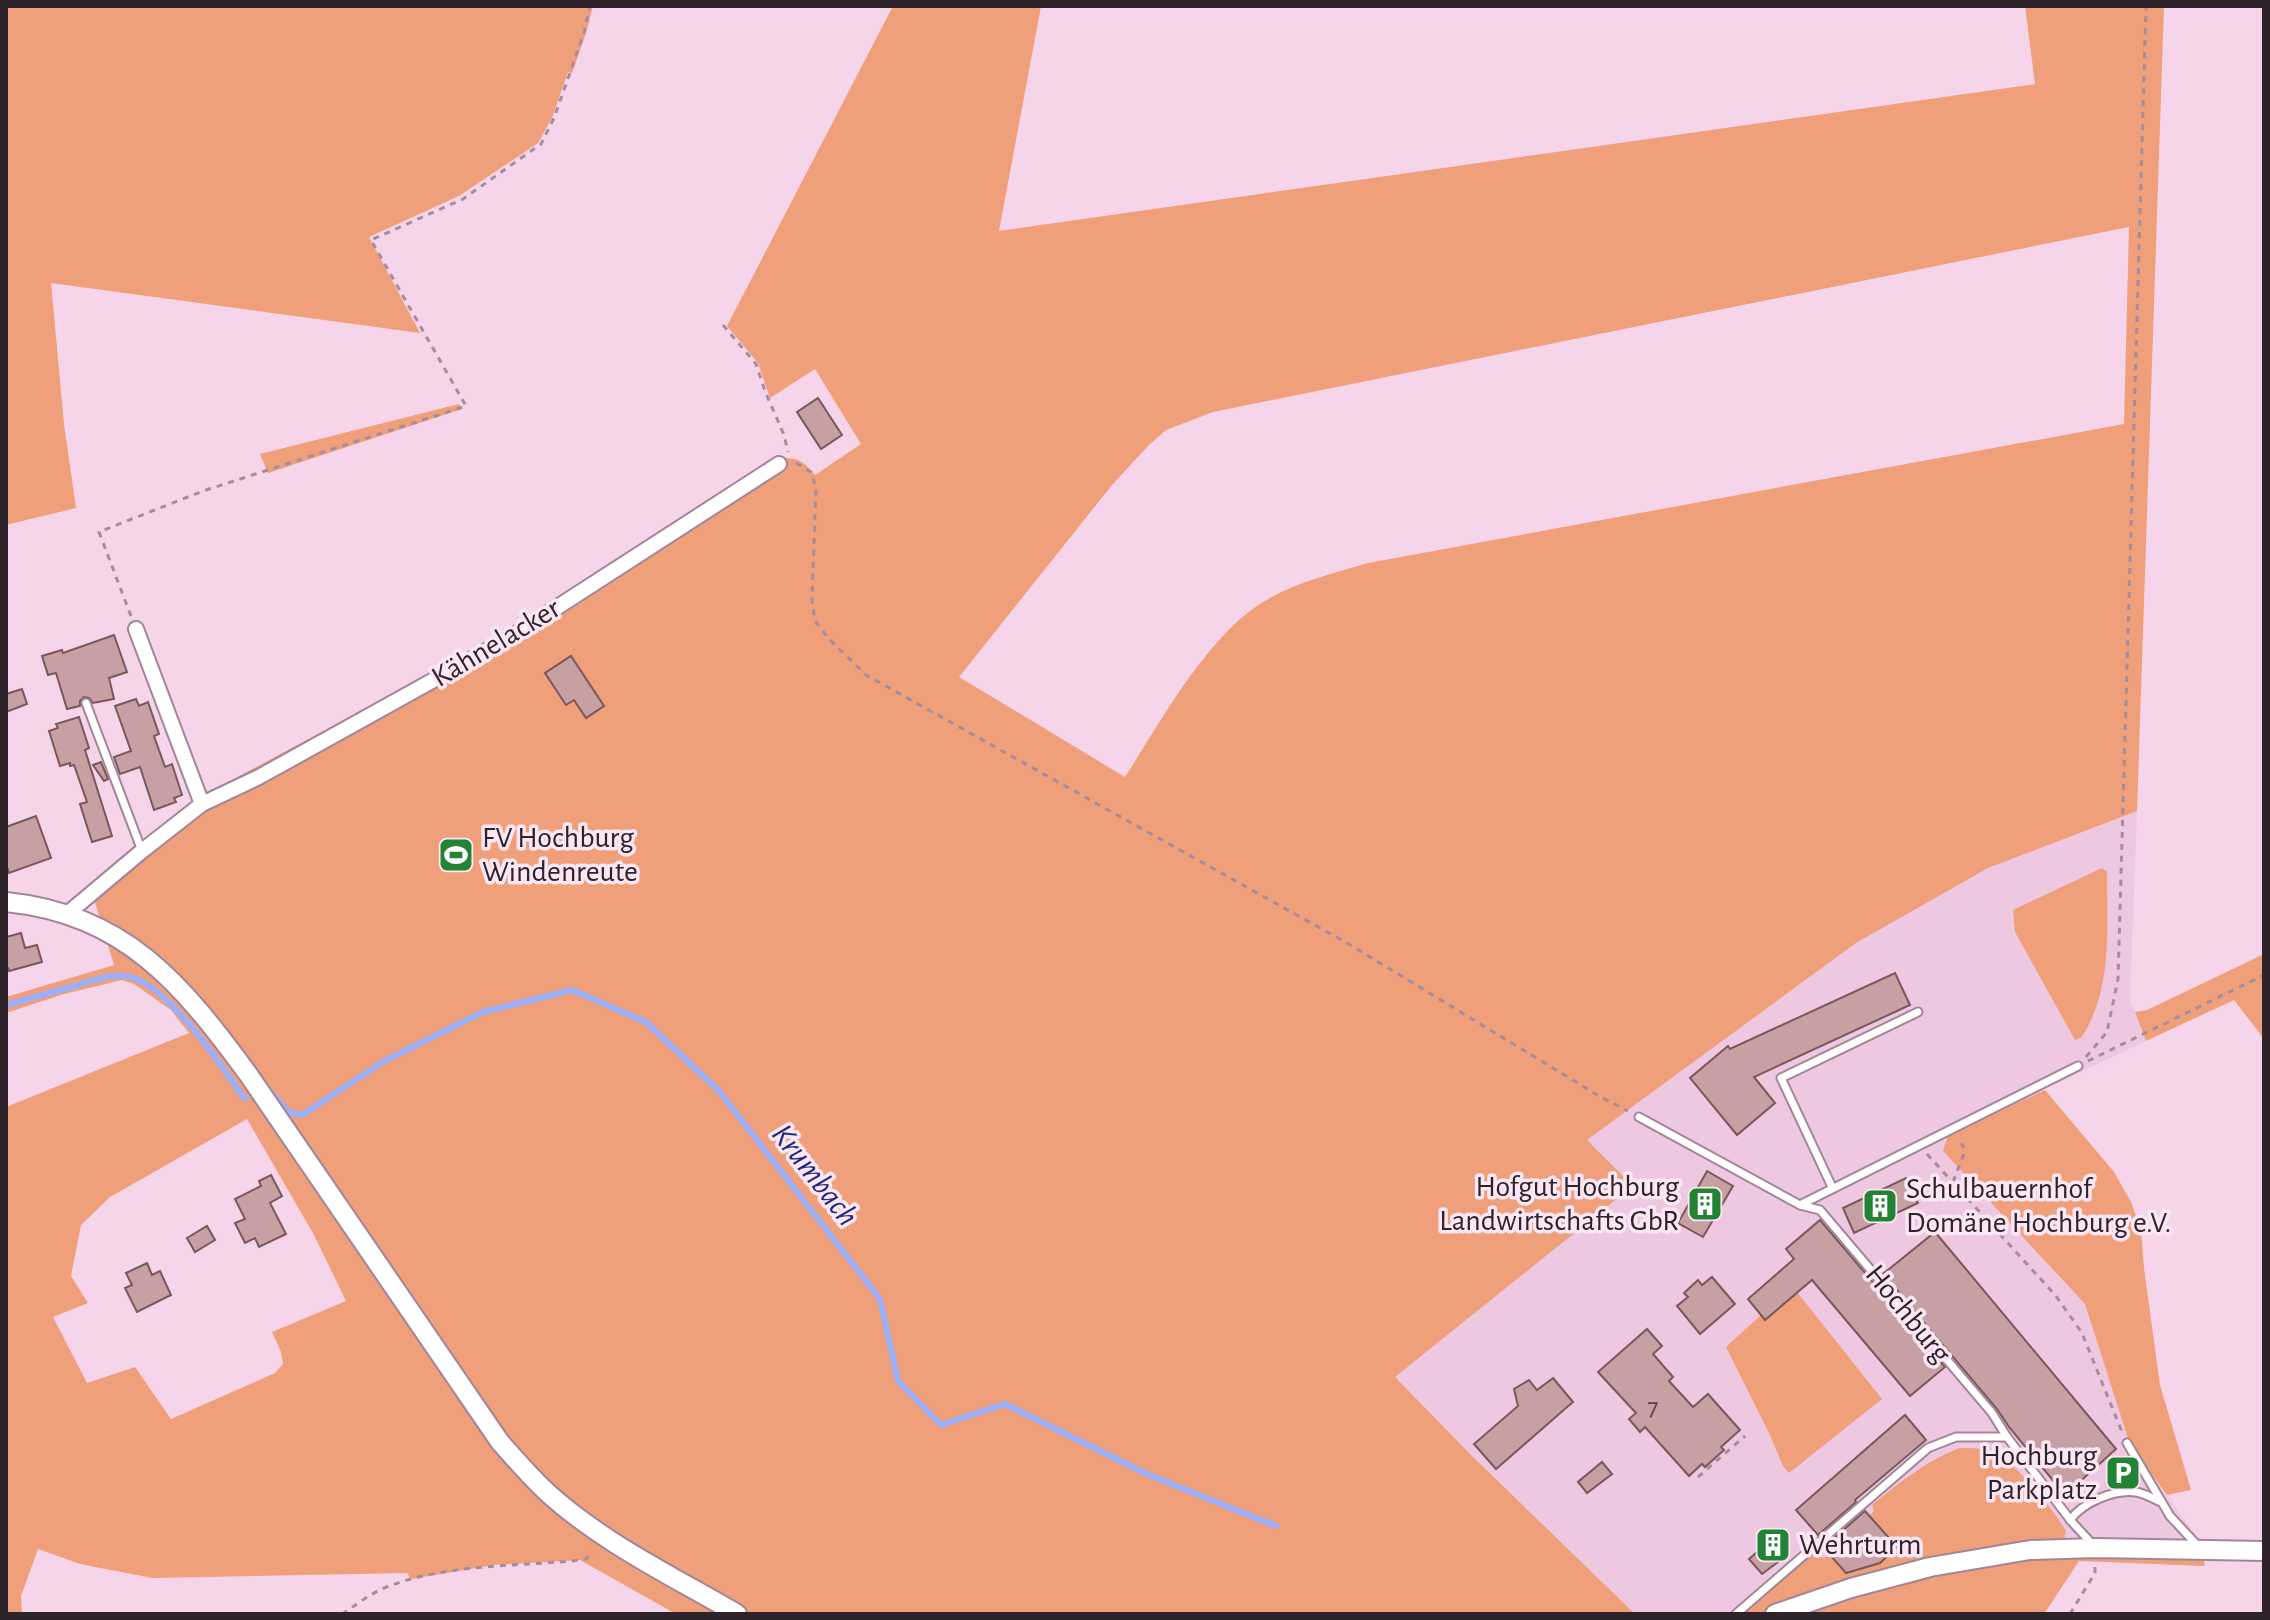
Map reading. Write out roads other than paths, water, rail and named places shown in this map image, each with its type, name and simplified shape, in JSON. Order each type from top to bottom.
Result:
[{"type":"street","name":"Kähnelacker","points":[[67,914],[202,804],[259,777],[511,637],[779,464]]},
{"type":"street","points":[[136,629],[202,804]]},
{"type":"street","points":[[6,902],[45,907],[67,914],[126,943],[182,989],[248,1074],[500,1442],[549,1494],[606,1538],[737,1614]]},
{"type":"street","points":[[1775,1614],[1851,1588],[1930,1567],[2030,1550],[2264,1551]]},
{"type":"lane","points":[[86,703],[142,851]]},
{"type":"lane","points":[[1832,1187],[1781,1078],[1918,1012]]},
{"type":"lane","points":[[1800,1205],[2078,1066]]},
{"type":"lane","name":"Hochburg","points":[[1639,1117],[1800,1205],[1820,1210],[1992,1413],[2070,1520],[2096,1548]]},
{"type":"lane","points":[[1736,1614],[1928,1448],[1956,1437],[2007,1437]]},
{"type":"lane","points":[[2127,1443],[2170,1516],[2201,1550]]},
{"type":"lane","points":[[2070,1520],[2089,1503],[2106,1496],[2137,1492],[2163,1503]]},
{"type":"waterway","name":"Krumbach","points":[[6,1005],[105,977],[125,976],[140,981],[174,1007],[246,1098]]},
{"type":"waterway","name":"Krumbach","points":[[269,1092],[288,1112],[302,1115],[386,1060],[483,1012],[572,990],[646,1022],[719,1091],[880,1299],[898,1381],[941,1425],[1005,1404],[1147,1474],[1276,1526]]},
{"type":"place","name":"FV Hochburg Windenreute","points":[[456,855]]},
{"type":"place","name":"Hofgut Hochburg Landwirtschafts GbR","points":[[1705,1204]]},
{"type":"place","name":"Schulbauernhof Domäne Hochburg e.V.","points":[[1880,1206]]},
{"type":"place","name":"Hochburg Parkplatz","points":[[2123,1473]]},
{"type":"place","name":"Wehrturm","points":[[1773,1545]]}]
